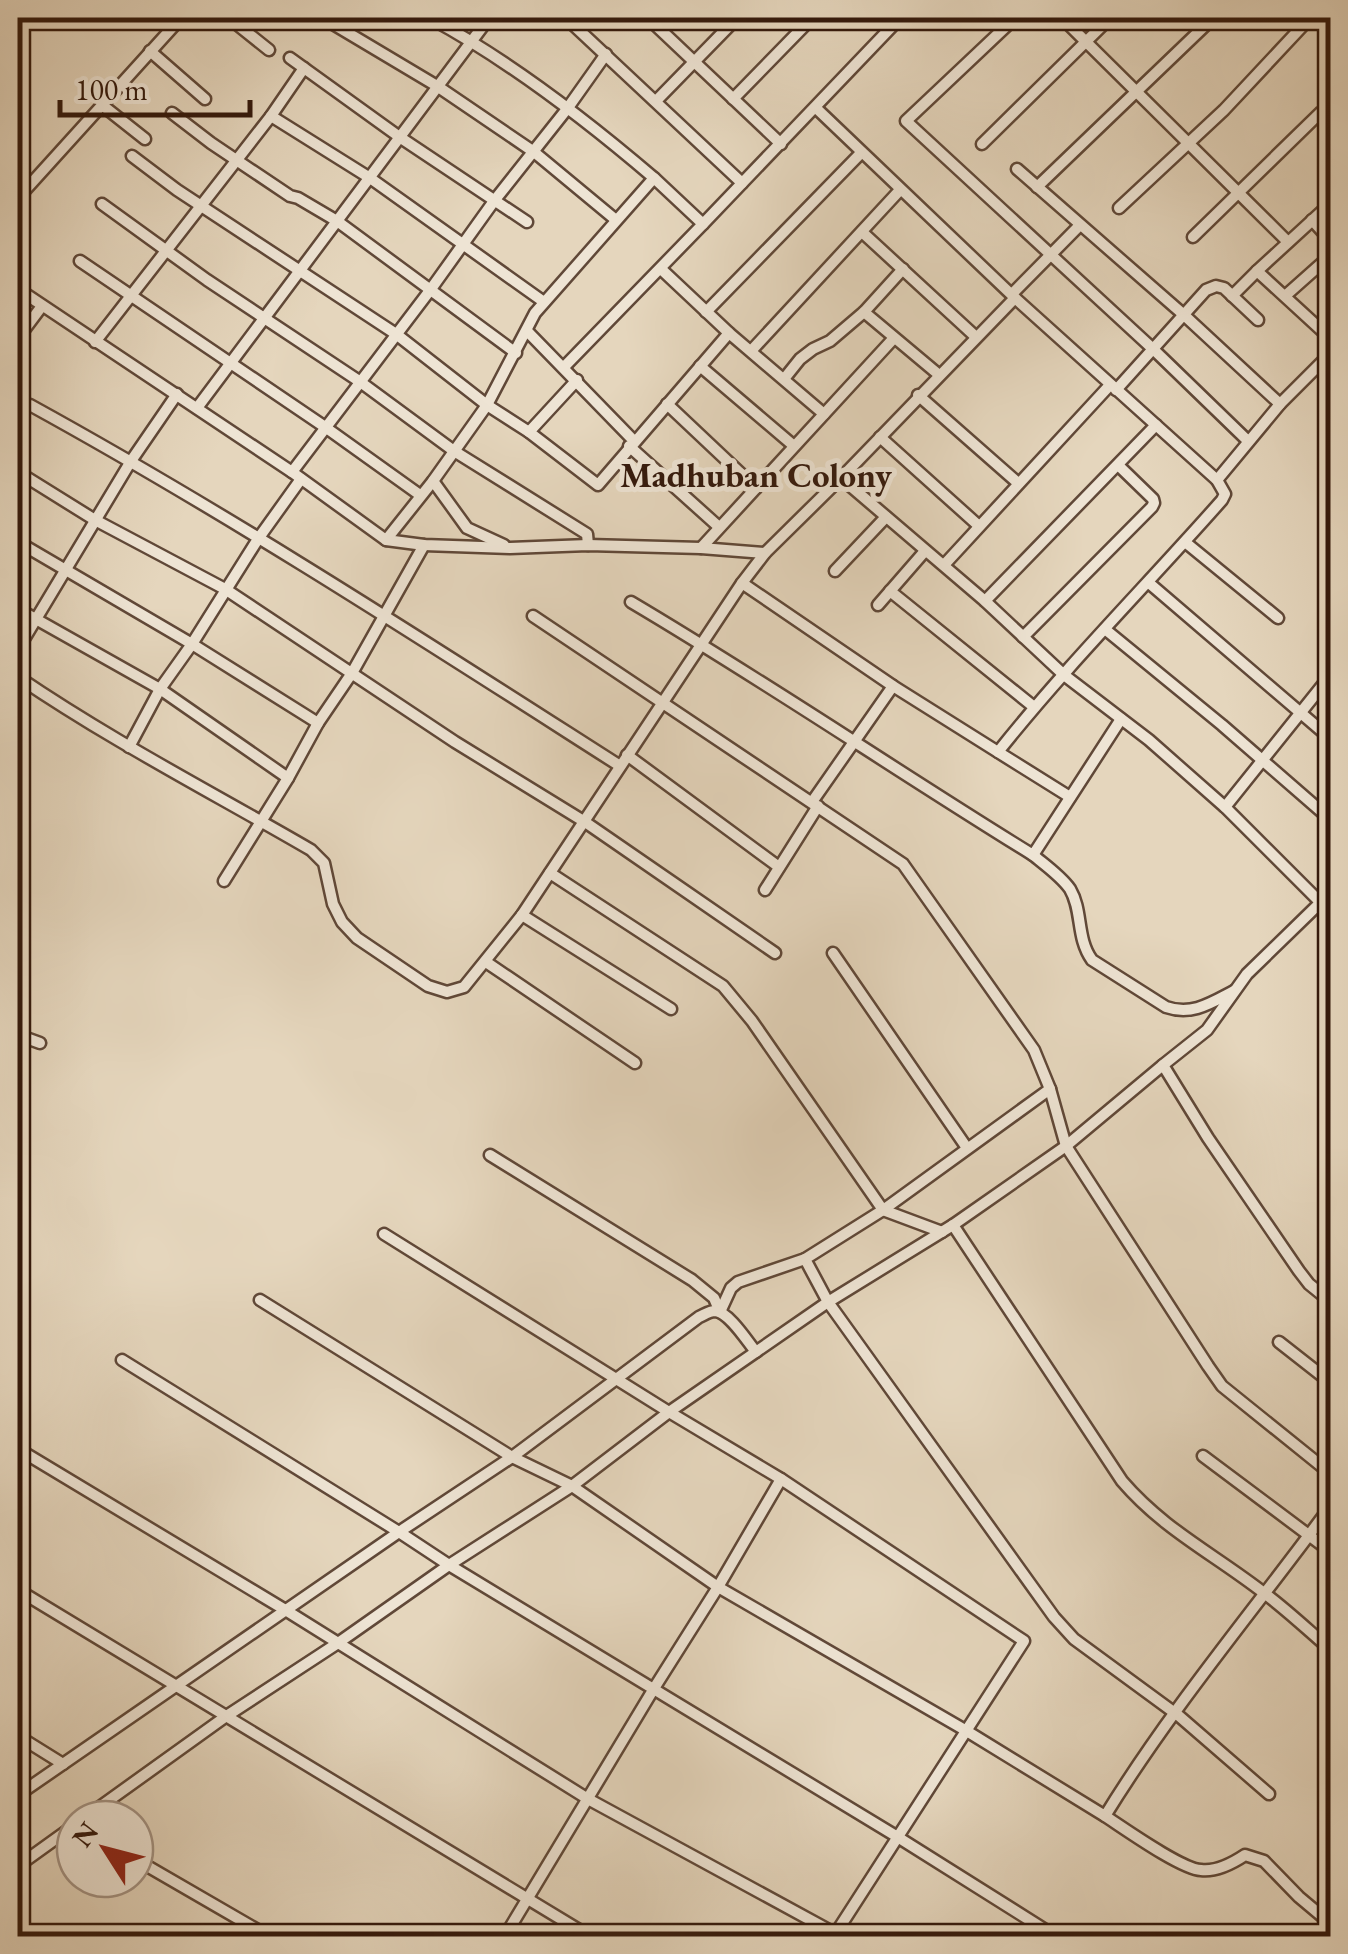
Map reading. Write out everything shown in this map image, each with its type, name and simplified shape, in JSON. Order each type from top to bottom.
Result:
[{"type":"street","points":[[18,198],[181,18]]},
{"type":"street","points":[[229,18],[269,50]]},
{"type":"street","points":[[323,18],[436,86],[534,152],[616,220]]},
{"type":"street","points":[[430,18],[471,40],[604,136],[703,224]]},
{"type":"street","points":[[198,408],[489,18]]},
{"type":"street","points":[[648,18],[780,144]]},
{"type":"street","points":[[656,100],[737,18]]},
{"type":"street","points":[[733,100],[812,18]]},
{"type":"street","points":[[564,367],[900,18]]},
{"type":"street","points":[[1015,18],[906,122],[1248,441]]},
{"type":"street","points":[[1062,18],[1288,242]]},
{"type":"street","points":[[982,144],[1110,18]]},
{"type":"street","points":[[1037,187],[1213,18]]},
{"type":"street","points":[[1119,208],[1258,76],[1310,18]]},
{"type":"street","points":[[572,19],[742,183]]},
{"type":"street","points":[[150,51],[205,99]]},
{"type":"street","points":[[128,747],[160,689],[258,540],[325,427],[606,54]]},
{"type":"street","points":[[290,58],[400,138],[527,222]]},
{"type":"street","points":[[95,342],[168,252],[304,68]]},
{"type":"street","points":[[102,104],[145,139]]},
{"type":"street","points":[[816,108],[1013,296],[1217,480],[1225,494],[998,752]]},
{"type":"street","points":[[1193,237],[1320,113],[1330,108]]},
{"type":"street","points":[[172,113],[290,196],[337,221],[516,353]]},
{"type":"street","points":[[271,116],[370,178],[544,302]]},
{"type":"street","points":[[706,312],[861,153]]},
{"type":"street","points":[[132,156],[396,334],[487,406],[598,485],[729,332]]},
{"type":"street","points":[[1017,169],[1280,404]]},
{"type":"street","points":[[386,540],[487,406],[535,313],[654,178]]},
{"type":"street","points":[[751,351],[900,190]]},
{"type":"street","points":[[102,204],[454,451],[587,534],[588,545]]},
{"type":"street","points":[[1232,296],[1330,204]]},
{"type":"street","points":[[1312,220],[1330,240]]},
{"type":"street","points":[[18,677],[65,710],[311,850],[324,863],[332,904],[357,938],[428,986],[448,992],[464,987],[550,874],[765,552],[841,478],[1080,225]]},
{"type":"street","points":[[862,232],[976,337]]},
{"type":"street","points":[[1285,296],[1330,256]]},
{"type":"street","points":[[80,261],[420,495]]},
{"type":"street","points":[[661,269],[824,414]]},
{"type":"street","points":[[784,379],[800,358],[830,341],[864,312],[903,269]]},
{"type":"street","points":[[1257,270],[1330,338]]},
{"type":"street","points":[[944,566],[1018,482],[1206,290],[1224,288],[1258,320]]},
{"type":"street","points":[[18,289],[198,408],[386,540],[510,548],[588,545],[765,552]]},
{"type":"street","points":[[18,338],[42,306]]},
{"type":"street","points":[[864,312],[938,374]]},
{"type":"street","points":[[527,331],[632,443],[719,527]]},
{"type":"street","points":[[702,548],[894,338]]},
{"type":"street","points":[[1217,480],[1280,404],[1330,354]]},
{"type":"street","points":[[700,366],[794,446]]},
{"type":"street","points":[[528,432],[577,380]]},
{"type":"street","points":[[18,649],[131,460],[177,394]]},
{"type":"street","points":[[918,395],[1018,482]]},
{"type":"street","points":[[667,404],[756,488]]},
{"type":"street","points":[[30,405],[131,460],[624,761],[779,867]]},
{"type":"street","points":[[984,601],[1156,425]]},
{"type":"street","points":[[880,437],[979,526]]},
{"type":"street","points":[[1023,637],[1152,507],[1153,499],[1118,464]]},
{"type":"street","points":[[18,472],[95,520],[225,589],[455,742],[585,822],[775,952]]},
{"type":"street","points":[[841,478],[1064,675],[1225,806],[1330,912]]},
{"type":"street","points":[[432,481],[467,528],[510,548]]},
{"type":"street","points":[[836,571],[886,516]]},
{"type":"street","points":[[18,542],[318,723]]},
{"type":"street","points":[[1185,542],[1278,618]]},
{"type":"street","points":[[224,881],[352,672],[424,545]]},
{"type":"street","points":[[878,605],[926,551]]},
{"type":"street","points":[[742,583],[893,686],[1070,796]]},
{"type":"street","points":[[1149,584],[1330,738]]},
{"type":"street","points":[[890,591],[1034,707]]},
{"type":"street","points":[[632,602],[1033,855],[1070,889],[1080,936],[1092,960],[1166,1008],[1179,1012],[1196,1010],[1235,991]]},
{"type":"street","points":[[18,608],[160,689],[288,778]]},
{"type":"street","points":[[533,616],[891,854],[913,875],[1034,1050],[1066,1146],[1222,1386],[1330,1473]]},
{"type":"street","points":[[1106,630],[1330,819]]},
{"type":"street","points":[[1225,806],[1330,676]]},
{"type":"street","points":[[765,890],[815,804],[893,686]]},
{"type":"street","points":[[1033,855],[1121,718]]},
{"type":"street","points":[[550,874],[723,986],[752,1021],[883,1210],[942,1232]]},
{"type":"street","points":[[111,1799],[448,1565],[572,1486],[669,1412],[828,1302],[942,1232],[1066,1146],[1207,1030],[1247,974],[1321,902]]},
{"type":"street","points":[[522,914],[671,1009]]},
{"type":"street","points":[[834,953],[967,1148]]},
{"type":"street","points":[[486,962],[635,1063]]},
{"type":"street","points":[[18,1035],[40,1042]]},
{"type":"street","points":[[1163,1065],[1308,1284],[1330,1301]]},
{"type":"street","points":[[720,1312],[738,1282],[805,1259],[883,1210],[1050,1090]]},
{"type":"street","points":[[490,1154],[692,1280],[714,1298],[720,1312]]},
{"type":"street","points":[[954,1224],[1122,1481],[1158,1519],[1265,1593],[1330,1650]]},
{"type":"street","points":[[18,1448],[588,1799],[837,1935],[896,1836],[1024,1641],[780,1478],[384,1234]]},
{"type":"street","points":[[805,1259],[828,1302],[1054,1618],[1074,1639],[1174,1713],[1269,1794]]},
{"type":"street","points":[[260,1300],[512,1457],[572,1486],[718,1587],[966,1730],[1174,1859],[1201,1870],[1229,1865],[1245,1854],[1264,1861],[1330,1923]]},
{"type":"street","points":[[18,1796],[512,1457],[699,1317],[720,1312],[756,1352]]},
{"type":"street","points":[[1278,1342],[1330,1382]]},
{"type":"street","points":[[122,1360],[448,1565],[1055,1936]]},
{"type":"street","points":[[1203,1456],[1330,1551]]},
{"type":"street","points":[[505,1936],[780,1478]]},
{"type":"street","points":[[1105,1816],[1138,1762],[1330,1506]]},
{"type":"street","points":[[18,1590],[589,1936]]},
{"type":"street","points":[[18,1736],[63,1764]]},
{"type":"street","points":[[18,1866],[55,1839]]},
{"type":"street","points":[[155,1871],[268,1936]]},
{"type":"district","name":"Madhuban Colony","points":[[756,474]]}]
